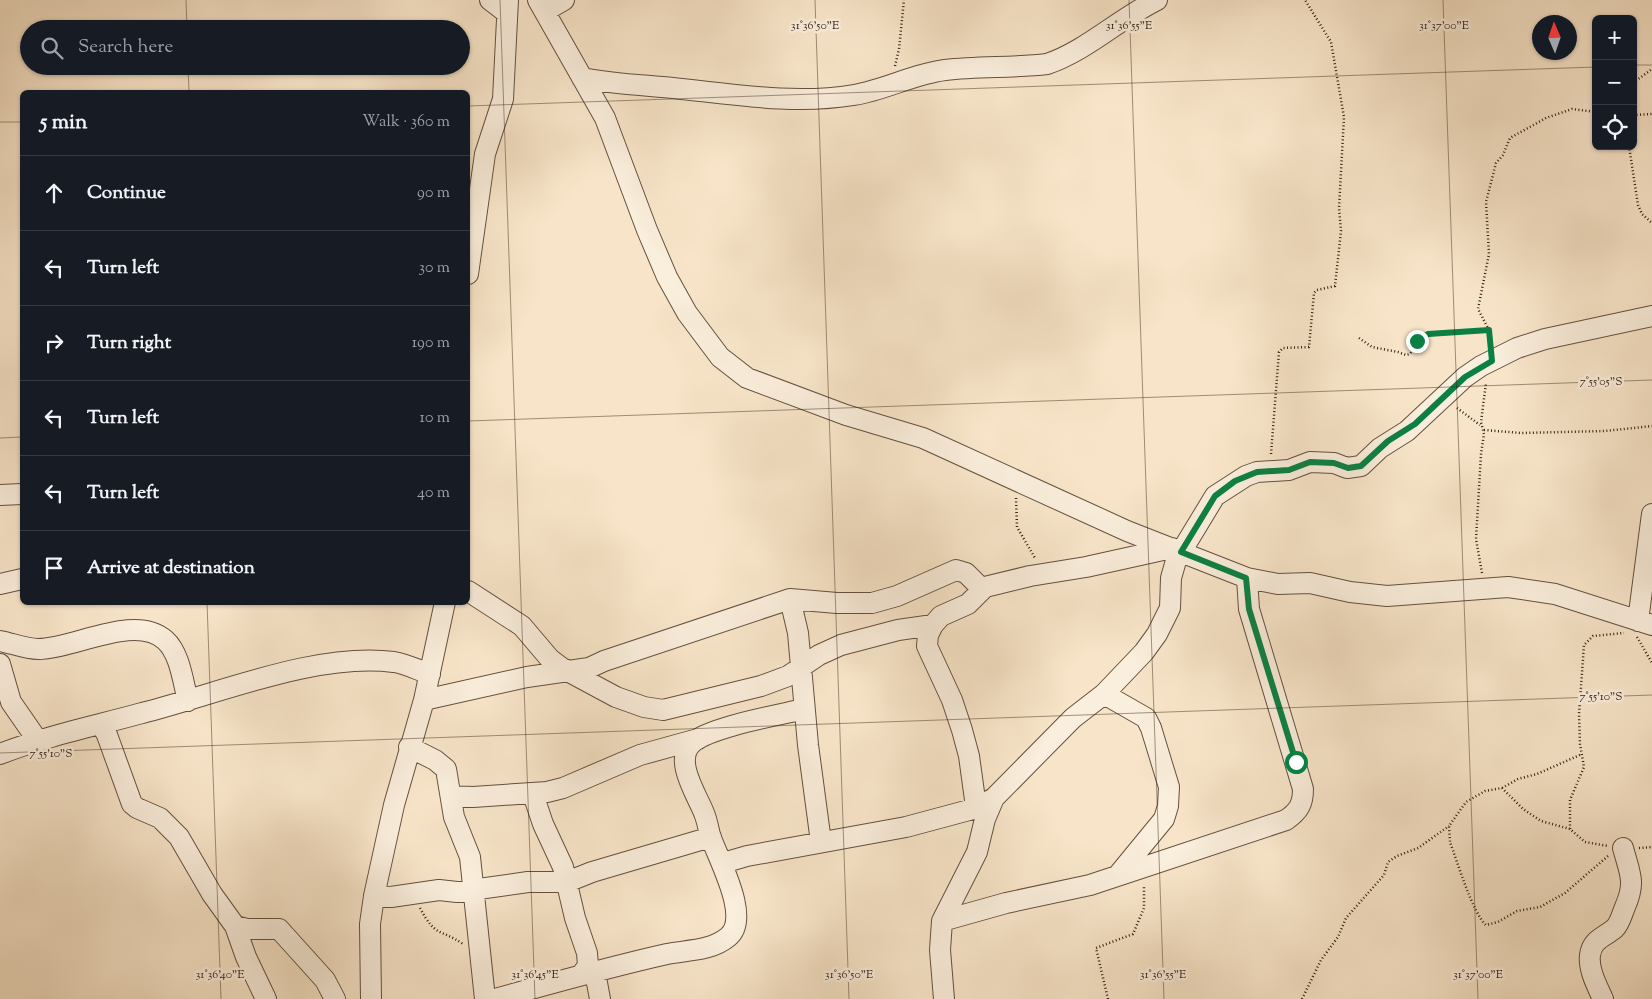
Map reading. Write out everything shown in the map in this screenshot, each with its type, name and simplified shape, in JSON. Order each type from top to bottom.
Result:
[{"type":"street","points":[[470,260],[485,154],[503,99],[508,6],[490,0]]},
{"type":"street","points":[[564,0],[542,6],[605,118],[628,183],[666,277],[687,313],[720,357],[747,378],[846,415],[923,438],[1016,482],[1177,550],[1246,578],[1278,584],[1310,583],[1350,592],[1388,596],[1483,587],[1508,587],[1555,594],[1641,625],[1652,514]]},
{"type":"street","points":[[582,78],[611,84],[765,98],[853,96],[926,73],[946,70],[1048,64],[1062,59],[1136,10],[1157,0]]},
{"type":"street","points":[[723,863],[746,856],[906,826],[985,802],[1073,718],[1104,694],[1144,652],[1164,623],[1170,608],[1171,578],[1177,550],[1215,496],[1246,476],[1270,471],[1289,470],[1310,462],[1334,463],[1348,468],[1361,466],[1380,448],[1407,431],[1465,377],[1517,348],[1545,339],[1652,316]]},
{"type":"street","points":[[0,496],[20,494]]},
{"type":"street","points":[[424,700],[469,688],[567,670],[589,668],[604,661],[790,599],[838,603],[872,602],[897,596],[956,570],[966,573],[980,587],[985,587],[1043,574],[1177,550]]},
{"type":"street","points":[[942,921],[1006,903],[1090,885],[1286,820],[1297,812],[1303,802],[1304,789],[1249,609],[1246,578]]},
{"type":"street","points":[[0,584],[20,579]]},
{"type":"street","points":[[944,999],[940,950],[942,921],[977,852],[985,820],[985,802],[952,700],[927,646],[928,635],[933,625],[947,612],[968,604],[985,587]]},
{"type":"street","points":[[470,592],[522,626],[550,659],[567,670],[616,697],[644,707],[663,710],[761,686],[788,676],[819,655],[841,645],[898,630],[933,625]]},
{"type":"street","points":[[790,599],[798,633],[804,709],[821,842]]},
{"type":"street","points":[[372,999],[370,924],[374,896],[410,747],[424,700],[444,605]]},
{"type":"street","points":[[0,641],[38,649],[116,632],[140,630],[151,632],[165,640],[172,650],[188,701]]},
{"type":"street","points":[[0,754],[38,741],[188,701],[289,671],[322,664],[394,662],[430,674]]},
{"type":"street","points":[[0,664],[11,702],[38,741]]},
{"type":"street","points":[[1104,694],[1146,718],[1152,728],[1169,787],[1168,806],[1164,819],[1118,875]]},
{"type":"street","points":[[451,796],[533,794],[563,788],[640,755],[698,739],[728,727],[804,709]]},
{"type":"street","points":[[101,724],[107,735],[132,804],[160,818],[180,837],[208,887],[235,926],[246,957],[266,999]]},
{"type":"street","points":[[495,999],[668,954],[703,949],[729,936],[737,923],[737,916],[723,863],[711,837],[708,822],[687,771],[685,759],[691,743],[698,739]]},
{"type":"street","points":[[410,747],[441,764],[446,769],[457,827],[470,857],[485,999]]},
{"type":"street","points":[[533,794],[544,824],[558,852],[588,959],[588,974],[600,999]]},
{"type":"street","points":[[374,896],[391,897],[416,892],[474,890],[528,882],[567,882],[592,872],[711,837]]},
{"type":"street","points":[[1603,999],[1590,965],[1589,957],[1595,942],[1602,935],[1616,928],[1631,896],[1631,874],[1620,848]]},
{"type":"street","points":[[235,926],[247,929],[279,929],[325,980],[335,999]]},
{"type":"path","points":[[886,85],[899,49],[904,0]]},
{"type":"path","points":[[1270,471],[1279,352],[1283,348],[1309,347],[1314,293],[1317,290],[1336,286],[1339,269],[1341,231],[1339,208],[1344,117],[1331,42],[1305,0]]},
{"type":"path","points":[[1637,80],[1652,69]]},
{"type":"path","points":[[1483,587],[1476,539],[1486,376],[1492,361],[1489,330],[1478,309],[1489,254],[1486,202],[1496,163],[1503,155],[1510,138],[1546,118],[1572,109],[1592,112]]},
{"type":"path","points":[[1637,116],[1652,114]]},
{"type":"path","points":[[1630,150],[1638,205],[1642,214],[1652,223]]},
{"type":"path","points":[[1359,338],[1372,347],[1398,352],[1406,356],[1410,354],[1417,341],[1428,334],[1489,330]]},
{"type":"path","points":[[1435,405],[1455,407],[1483,428],[1521,432],[1605,431],[1652,426]]},
{"type":"path","points":[[1016,482],[1018,527],[1043,574]]},
{"type":"path","points":[[1570,829],[1570,800],[1584,767],[1578,714],[1584,645],[1593,636],[1620,635],[1641,625],[1652,663]]},
{"type":"path","points":[[1302,999],[1321,960],[1338,937],[1346,918],[1384,876],[1388,862],[1397,856],[1418,848],[1449,826],[1466,802],[1485,791],[1502,788],[1518,779],[1537,774],[1582,754]]},
{"type":"path","points":[[1502,788],[1531,815],[1541,821],[1570,829],[1585,842],[1620,848],[1652,848]]},
{"type":"path","points":[[1449,826],[1450,842],[1455,856],[1475,909],[1486,926],[1517,912],[1540,906],[1565,893],[1620,848]]},
{"type":"path","points":[[1108,999],[1096,948],[1133,934],[1144,908],[1146,866]]},
{"type":"path","points":[[416,892],[418,906],[432,928],[455,938],[482,957]]},
{"type":"route","points":[[1296,762],[1254,629],[1249,609],[1246,578],[1181,552],[1215,496],[1235,481],[1257,472],[1289,470],[1310,462],[1334,463],[1348,468],[1361,466],[1388,441],[1407,431],[1465,377],[1492,361],[1489,330],[1441,335],[1428,334],[1422,336],[1417,341]]}]
